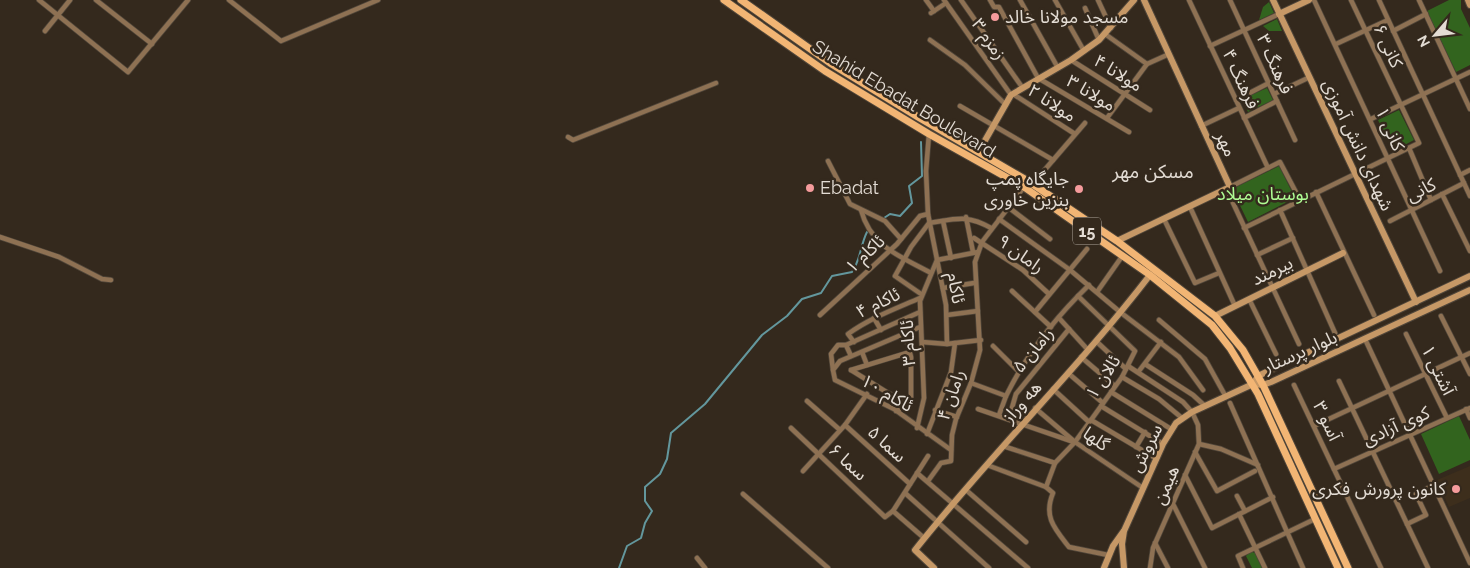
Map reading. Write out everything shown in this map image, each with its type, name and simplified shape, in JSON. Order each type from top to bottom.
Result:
[{"type":"main road","name":"Shahid Ebadat Boulevard","points":[[724,0],[824,71],[929,134],[1024,187],[1150,275],[1212,325],[1230,348],[1253,384],[1338,568]]},
{"type":"main road","name":"Shahid Ebadat Boulevard","points":[[741,0],[830,63],[918,118],[979,151],[1028,181],[1117,240],[1215,316],[1242,350],[1263,385],[1348,568]]},
{"type":"main road","points":[[824,71],[830,63]]},
{"type":"street","points":[[39,0],[128,72],[188,0]]},
{"type":"street","points":[[45,31],[70,0]]},
{"type":"street","points":[[96,0],[152,44]]},
{"type":"street","points":[[229,0],[281,41],[378,0]]},
{"type":"street","points":[[926,0],[933,12],[945,2]]},
{"type":"street","points":[[961,0],[1022,88]]},
{"type":"street","points":[[990,0],[994,7],[998,7],[1038,78]]},
{"type":"street","points":[[1020,0],[1058,68]]},
{"type":"street","points":[[1055,0],[1084,51]]},
{"type":"street","points":[[1098,0],[1111,28]]},
{"type":"street","points":[[979,151],[1012,95],[1071,60],[1099,40],[1134,0]]},
{"type":"street","name":"مهر","points":[[1144,0],[1228,189]]},
{"type":"street","name":"فرهنگ ۴","points":[[1189,0],[1268,168]]},
{"type":"street","name":"فرهنگ ۳","points":[[1230,0],[1295,140]]},
{"type":"street","name":"شهدای دانش آموزی","points":[[1273,0],[1416,302]]},
{"type":"street","points":[[1210,46],[1309,0]]},
{"type":"street","name":"کانی ۱","points":[[1314,0],[1371,119],[1440,271]]},
{"type":"street","name":"کانی ۶","points":[[1351,0],[1418,143],[1409,148]]},
{"type":"street","points":[[1379,0],[1469,192]]},
{"type":"street","points":[[1418,0],[1470,109]]},
{"type":"street","points":[[1468,0],[1470,5]]},
{"type":"street","name":"زمزم ۳","points":[[945,2],[1012,95]]},
{"type":"street","points":[[1085,8],[1099,40]]},
{"type":"street","points":[[959,19],[969,12]]},
{"type":"street","points":[[1393,31],[1426,14]]},
{"type":"street","points":[[1336,44],[1388,20]]},
{"type":"street","points":[[1105,34],[1147,64]]},
{"type":"street","points":[[930,40],[965,64],[1006,104]]},
{"type":"street","points":[[1107,118],[1147,64],[1167,55]]},
{"type":"street","name":"مولانا ۴","points":[[1071,60],[1126,93],[1150,110]]},
{"type":"street","points":[[1371,119],[1470,72]]},
{"type":"street","points":[[1274,94],[1310,77]]},
{"type":"street","name":"مولانا ۳","points":[[1038,78],[1129,132]]},
{"type":"street","points":[[568,137],[573,140],[716,83]]},
{"type":"street","points":[[1236,100],[1269,83]]},
{"type":"street","name":"مولانا ۲","points":[[1012,95],[1075,134]]},
{"type":"street","points":[[1244,118],[1277,101]]},
{"type":"street","points":[[960,106],[1053,160]]},
{"type":"street","points":[[1201,126],[1239,108]]},
{"type":"street","points":[[1042,173],[1085,124]]},
{"type":"street","name":"ئاکام","points":[[929,134],[926,171],[928,214],[943,288],[947,344]]},
{"type":"street","points":[[1244,228],[1409,148],[1431,200]]},
{"type":"street","points":[[828,161],[850,204],[885,221],[901,239]]},
{"type":"street","points":[[1117,240],[1228,189],[1280,162],[1300,200]]},
{"type":"street","points":[[1460,175],[1470,170]]},
{"type":"street","name":"کانی","points":[[1390,221],[1464,183]]},
{"type":"street","points":[[937,260],[975,252],[991,228],[1024,187]]},
{"type":"street","points":[[1228,189],[1244,228],[1299,344]]},
{"type":"street","points":[[1316,192],[1343,253],[1374,315]]},
{"type":"street","points":[[1442,194],[1470,251]]},
{"type":"street","points":[[1008,207],[1050,239]]},
{"type":"street","points":[[1190,207],[1235,306]]},
{"type":"street","points":[[861,209],[866,226],[877,242],[931,273]]},
{"type":"street","points":[[1280,210],[1335,333]]},
{"type":"street","name":"ئاکام ۱","points":[[820,315],[901,239],[920,216],[928,214]]},
{"type":"street","points":[[921,296],[895,276],[904,258],[929,223],[966,217],[976,219],[991,228]]},
{"type":"street","points":[[966,217],[975,252]]},
{"type":"street","points":[[999,219],[1070,270],[1120,312],[1161,342],[1188,367],[1203,390]]},
{"type":"street","points":[[1164,219],[1195,284],[1219,273]]},
{"type":"street","points":[[943,221],[951,258]]},
{"type":"street","points":[[0,236],[58,257],[102,279],[110,280]]},
{"type":"street","name":"رامان ۹","points":[[974,238],[1023,270],[1049,294]]},
{"type":"street","points":[[1257,255],[1293,238]]},
{"type":"street","points":[[1035,312],[1087,249]]},
{"type":"street","name":"رامان ۴","points":[[928,481],[941,463],[951,461],[952,435],[971,383],[980,350],[981,340],[974,283],[975,252]]},
{"type":"street","name":"بیرمند","points":[[1215,316],[1343,253]]},
{"type":"street","points":[[1097,292],[1122,255]]},
{"type":"street","name":"ئاکام ۳","points":[[917,428],[924,398],[920,327],[921,296],[937,260]]},
{"type":"street","name":"هه وراز","points":[[934,568],[916,550],[924,538],[1081,357],[1097,342],[1150,275]]},
{"type":"street","name":"بلوار پرستار","points":[[1470,276],[1258,376],[1253,384],[1263,385],[1470,290]]},
{"type":"street","points":[[943,288],[974,283]]},
{"type":"street","points":[[999,415],[1018,371],[1051,327],[1089,285]]},
{"type":"street","points":[[1012,291],[1051,327]]},
{"type":"street","name":"ئاکام ۴","points":[[854,342],[848,334],[874,318],[921,296]]},
{"type":"street","points":[[1078,296],[1109,325]]},
{"type":"street","points":[[1249,299],[1276,354]]},
{"type":"street","points":[[833,370],[831,354],[838,344],[846,346],[920,312]]},
{"type":"street","points":[[946,315],[978,312]]},
{"type":"street","points":[[1441,316],[1470,374]]},
{"type":"street","points":[[874,318],[882,330]]},
{"type":"street","points":[[1059,318],[1088,350]]},
{"type":"street","points":[[1159,320],[1205,359],[1228,400],[1273,497],[1286,532],[1303,568]]},
{"type":"street","name":"ئالان ۱","points":[[1055,463],[1075,442],[1122,377],[1135,351],[1109,325]]},
{"type":"street","name":"ئاکام ۱۰","points":[[920,327],[840,361],[833,370],[835,380],[867,394],[896,411],[917,428],[952,450]]},
{"type":"street","name":"رامان ۵","points":[[1009,418],[1016,394],[1069,328]]},
{"type":"street","points":[[905,333],[910,352],[911,404]]},
{"type":"street","name":"آشتی ۱","points":[[1406,334],[1446,418]]},
{"type":"street","points":[[860,338],[867,365]]},
{"type":"street","points":[[1365,339],[1470,563]]},
{"type":"street","points":[[922,342],[947,344],[981,340]]},
{"type":"street","points":[[1097,342],[1127,367],[1139,372],[1183,402],[1192,412]]},
{"type":"street","points":[[1139,372],[1161,342]]},
{"type":"street","points":[[926,434],[950,372],[955,343]]},
{"type":"street","points":[[846,346],[851,356]]},
{"type":"street","points":[[993,346],[1018,371]]},
{"type":"street","points":[[910,352],[851,370],[888,393],[911,404]]},
{"type":"street","points":[[1314,426],[1470,352]]},
{"type":"street","points":[[1081,357],[1115,386]]},
{"type":"street","points":[[1145,364],[1193,395],[1205,406]]},
{"type":"street","points":[[1068,373],[1102,405],[1163,444]]},
{"type":"street","points":[[1122,377],[1159,400],[1182,418]]},
{"type":"street","points":[[1339,381],[1428,568]]},
{"type":"street","points":[[971,383],[1006,396]]},
{"type":"street","name":"سروش","points":[[1124,568],[1122,544],[1124,531],[1171,429],[1182,418],[1192,412],[1205,406],[1228,400],[1253,384]]},
{"type":"street","name":"آسو ۳","points":[[1294,385],[1381,568]]},
{"type":"street","points":[[1053,390],[1090,421],[1157,459]]},
{"type":"street","points":[[1111,392],[1171,429]]},
{"type":"street","points":[[803,471],[845,425],[867,394]]},
{"type":"street","points":[[807,401],[840,430]]},
{"type":"street","points":[[896,411],[911,404]]},
{"type":"street","name":"گلها","points":[[1036,408],[1075,442],[1143,488]]},
{"type":"street","points":[[978,409],[1075,442]]},
{"type":"street","points":[[1468,409],[1470,418]]},
{"type":"street","name":"کوی آزادی","points":[[1334,469],[1468,409]]},
{"type":"street","points":[[936,410],[957,417]]},
{"type":"street","name":"هیمن","points":[[1150,568],[1155,543],[1199,444],[1198,425],[1192,412]]},
{"type":"street","name":"سما ۵","points":[[845,425],[910,484]]},
{"type":"street","name":"سما ۶","points":[[791,428],[886,517],[893,511]]},
{"type":"street","points":[[1136,447],[1145,432]]},
{"type":"street","points":[[1199,444],[1221,449],[1258,465]]},
{"type":"street","points":[[1003,446],[1055,463],[1046,487]]},
{"type":"street","points":[[1196,452],[1217,491],[1255,471]]},
{"type":"street","points":[[924,538],[893,511],[928,456]]},
{"type":"street","points":[[987,465],[1046,487],[1053,493],[1048,512],[1051,523],[1069,548],[1108,555]]},
{"type":"street","points":[[917,473],[1028,568]]},
{"type":"street","points":[[1185,475],[1212,528],[1273,497]]},
{"type":"street","points":[[1406,524],[1426,515],[1416,494],[1434,485]]},
{"type":"street","points":[[966,490],[1026,542]]},
{"type":"street","points":[[906,492],[989,568]]},
{"type":"street","points":[[743,494],[828,568]]},
{"type":"street","points":[[1237,496],[1245,511]]},
{"type":"street","points":[[1173,504],[1205,568]]},
{"type":"street","points":[[1239,514],[1265,568]]},
{"type":"street","points":[[1243,568],[1238,556],[1314,519]]},
{"type":"street","points":[[1104,568],[1108,555],[1124,531]]},
{"type":"street","points":[[1155,543],[1168,568]]},
{"type":"street","points":[[697,558],[705,568]]},
{"type":"shaded area","name":"کانون پرورش فکری","points":[[1470,466],[1470,498],[1449,507],[1437,480]]},
{"type":"green space","points":[[1449,0],[1461,0],[1461,9],[1470,28],[1470,65],[1456,72],[1427,11]]},
{"type":"green space","points":[[1269,2],[1274,13],[1259,20],[1263,7]]},
{"type":"green space","points":[[1277,19],[1282,31],[1269,31],[1263,26]]},
{"type":"green space","points":[[1267,88],[1273,100],[1248,112],[1242,99]]},
{"type":"green space","points":[[1399,110],[1414,140],[1393,151],[1378,120]]},
{"type":"green space","name":"بوستان میلاد","points":[[1279,166],[1295,198],[1248,222],[1232,189]]},
{"type":"green space","points":[[1459,416],[1470,440],[1470,460],[1439,474],[1421,434]]},
{"type":"green space","points":[[1250,551],[1255,553],[1262,568],[1252,568],[1246,556]]},
{"type":"waterway","points":[[884,218],[890,214],[900,216],[912,203],[909,186],[922,176],[921,142]]},
{"type":"waterway","points":[[619,568],[627,546],[641,538],[645,523],[652,511],[645,501],[645,487],[660,474],[667,459],[671,433],[705,404],[762,335],[787,316],[802,299],[821,293],[832,276],[852,272],[867,232]]},
{"type":"place","name":"مسجد مولانا خالد","points":[[995,17]]},
{"type":"place","name":"Ebadat","points":[[810,188]]},
{"type":"place","name":"جایگاه پمپ بنزین خاوری","points":[[1079,189]]},
{"type":"place","name":"کانون پرورش فکری","points":[[1456,489]]},
{"type":"district","name":"مسکن مهر","points":[[1153,171]]}]
